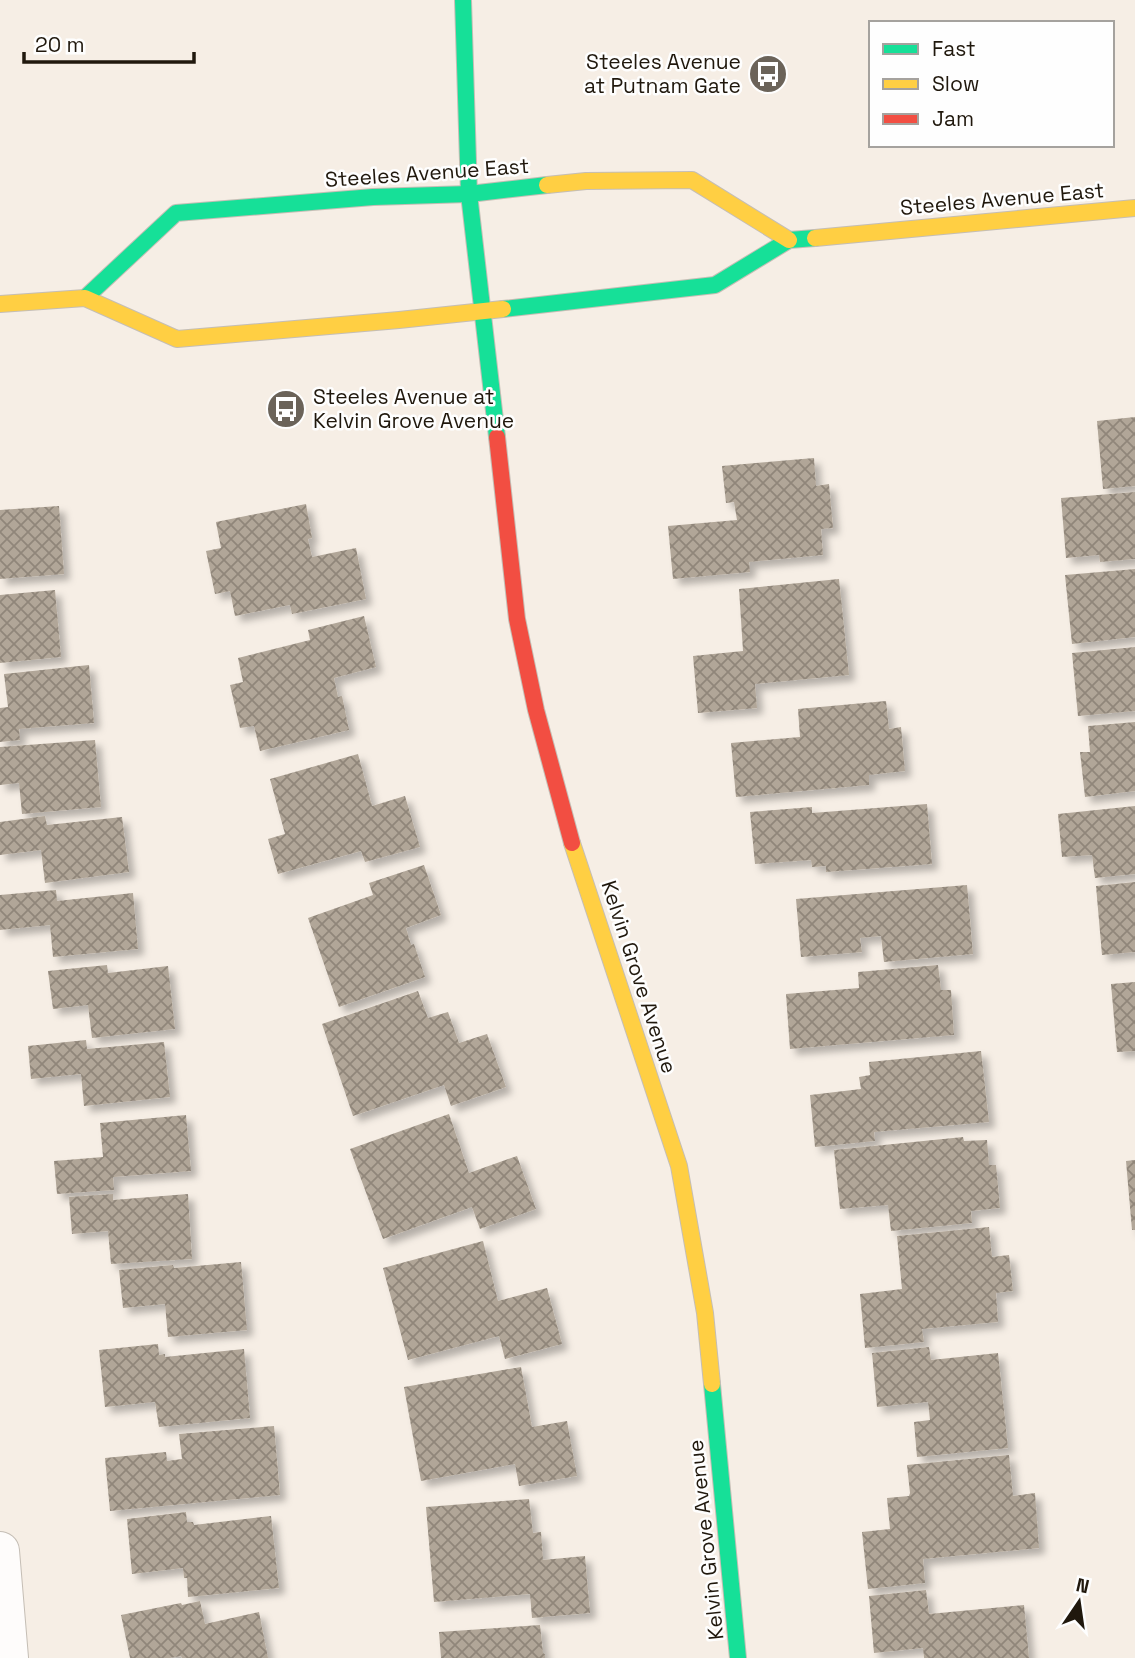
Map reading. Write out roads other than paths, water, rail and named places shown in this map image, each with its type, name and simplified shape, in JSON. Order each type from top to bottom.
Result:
[{"type":"main road","name":"Kelvin Grove Avenue","points":[[463,0],[469,194],[517,619],[536,710],[568,829],[679,1166],[705,1313],[738,1658]]},
{"type":"main road","name":"Steeles Avenue East","points":[[85,298],[176,213],[373,197],[469,194],[586,181],[692,180],[789,240]]},
{"type":"main road","name":"Steeles Avenue East","points":[[0,304],[85,298],[177,338],[484,312],[715,285],[789,240],[1135,208]]},
{"type":"street","points":[[0,1551],[9,1658]]},
{"type":"place","name":"Steeles Avenue at Putnam Gate","points":[[768,74]]},
{"type":"place","name":"Steeles Avenue at Kelvin Grove Avenue","points":[[286,409]]}]
